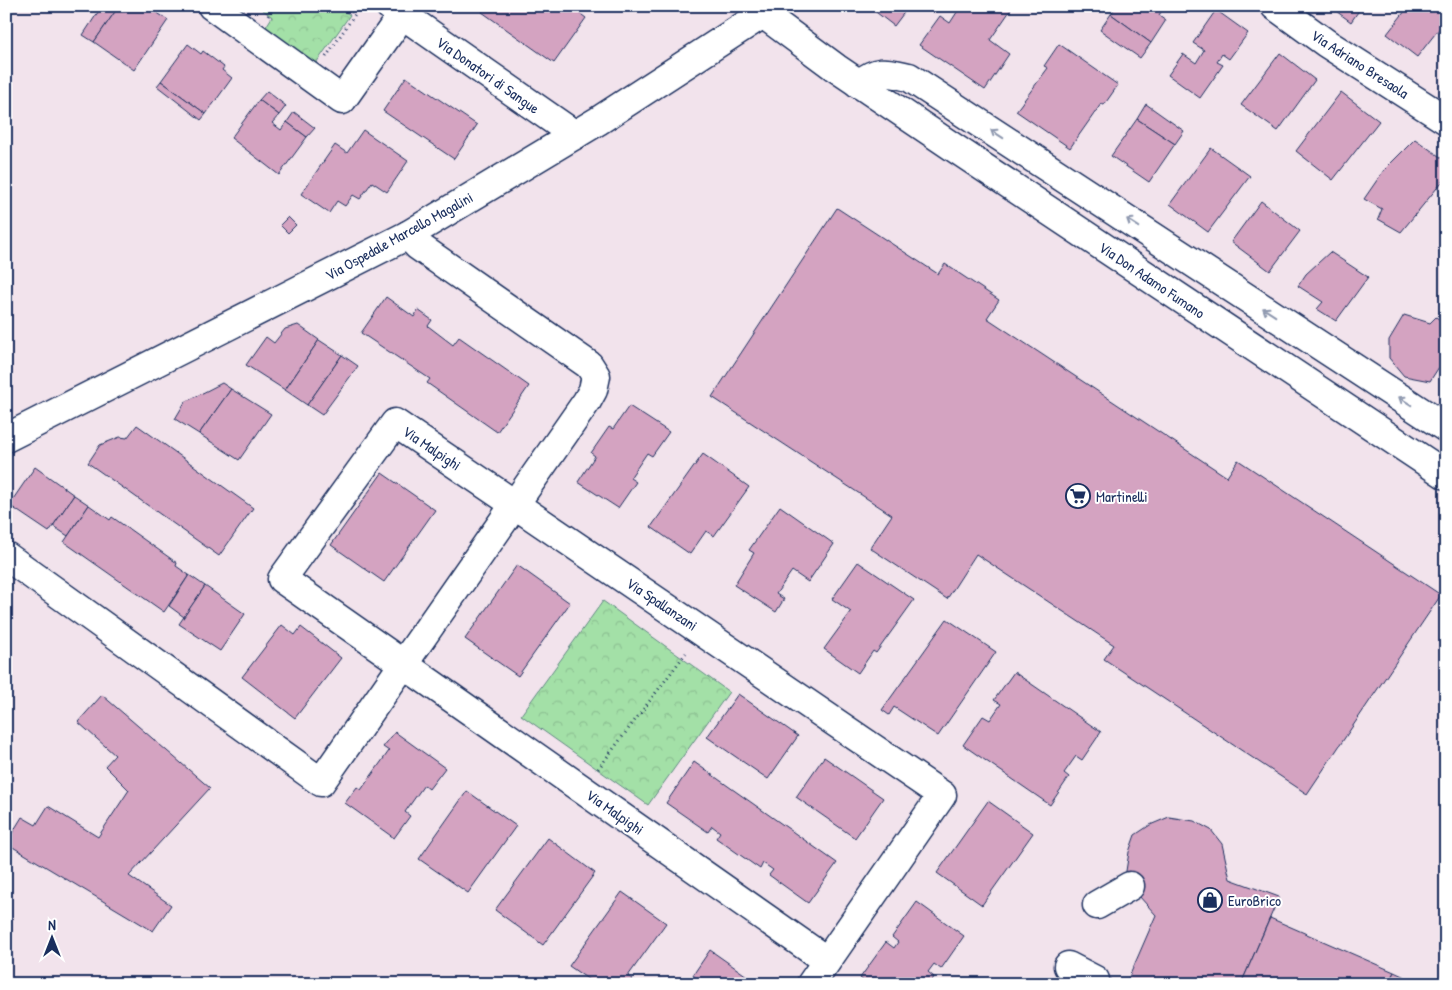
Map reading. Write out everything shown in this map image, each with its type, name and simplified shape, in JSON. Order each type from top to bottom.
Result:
[{"type":"street","name":"Via Donatori di Sangue","points":[[212,6],[342,100],[396,10],[575,134]]},
{"type":"street","name":"Via Adriano Bresaola","points":[[1275,6],[1326,43],[1446,120]]},
{"type":"street","name":"Via Don Adamo Fumano","points":[[769,10],[859,84],[1446,475]]},
{"type":"street","name":"Via Ospedale Marcello Magalini","points":[[6,438],[408,235],[575,134],[769,10]]},
{"type":"street","points":[[859,84],[869,75],[885,71],[909,77],[1446,428]]},
{"type":"street","points":[[6,556],[321,782],[593,390],[596,376],[589,365],[418,246],[408,235]]},
{"type":"street","name":"Via Malpighi","points":[[514,504],[395,423],[282,578],[827,961]]},
{"type":"street","name":"Via Spallanzani","points":[[514,504],[942,794],[811,984]]},
{"type":"street","points":[[1097,905],[1130,886]]},
{"type":"street","points":[[1068,966],[1095,980]]},
{"type":"path","points":[[312,78],[355,14],[344,6]]},
{"type":"path","points":[[582,790],[702,631]]},
{"type":"green space","points":[[258,6],[337,6],[350,15],[314,66],[264,30],[272,17]]},
{"type":"green space","points":[[603,601],[729,692],[648,805],[521,715]]},
{"type":"building","points":[[102,6],[119,6],[94,42],[83,35]]},
{"type":"building","points":[[119,6],[147,6],[168,20],[134,70],[94,42]]},
{"type":"building","points":[[486,6],[570,6],[586,18],[554,63],[482,12]]},
{"type":"building","points":[[868,6],[909,6],[894,26]]},
{"type":"building","points":[[961,6],[1012,8],[990,40],[1009,54],[985,90],[919,45],[940,16],[950,23]]},
{"type":"building","points":[[1116,6],[1165,6],[1159,15],[1166,20],[1151,43],[1111,14]]},
{"type":"building","points":[[1329,6],[1362,6],[1351,22]]},
{"type":"building","points":[[1409,6],[1446,6],[1446,20],[1417,57],[1387,34]]},
{"type":"building","points":[[1216,10],[1248,33],[1229,59],[1222,54],[1217,62],[1223,65],[1200,98],[1168,75],[1183,54],[1196,63],[1204,50],[1193,43]]},
{"type":"building","points":[[1111,14],[1151,43],[1140,58],[1100,30]]},
{"type":"building","points":[[188,44],[201,54],[203,51],[224,67],[222,70],[232,78],[206,114],[161,81]]},
{"type":"building","points":[[1059,44],[1118,85],[1104,105],[1101,104],[1070,148],[1016,111],[1048,68],[1044,66]]},
{"type":"building","points":[[1280,53],[1315,80],[1278,131],[1241,105]]},
{"type":"building","points":[[406,77],[477,125],[454,159],[383,111]]},
{"type":"building","points":[[161,81],[206,114],[201,120],[157,86]]},
{"type":"building","points":[[267,91],[286,106],[279,115],[259,100]]},
{"type":"building","points":[[1341,92],[1379,121],[1333,180],[1296,151]]},
{"type":"building","points":[[259,100],[279,115],[272,123],[281,130],[287,122],[307,137],[279,175],[231,138]]},
{"type":"building","points":[[1146,104],[1184,131],[1175,144],[1137,119]]},
{"type":"building","points":[[294,112],[315,128],[307,137],[287,122]]},
{"type":"building","points":[[1137,119],[1175,144],[1149,182],[1111,156]]},
{"type":"building","points":[[363,130],[408,161],[387,192],[372,182],[360,199],[353,195],[345,206],[337,201],[329,213],[301,194],[335,145],[347,153]]},
{"type":"building","points":[[1415,139],[1446,161],[1446,177],[1401,232],[1378,219],[1382,209],[1364,199],[1384,170]]},
{"type":"building","points":[[1211,148],[1250,176],[1208,232],[1170,204]]},
{"type":"building","points":[[1261,201],[1300,231],[1270,271],[1231,242]]},
{"type":"building","name":"Martinelli","points":[[837,208],[938,274],[945,264],[999,300],[987,318],[1227,477],[1238,460],[1441,595],[1307,794],[1104,659],[1114,645],[976,554],[947,599],[870,548],[892,515],[712,397]]},
{"type":"building","points":[[288,217],[296,225],[288,233],[280,225]]},
{"type":"building","points":[[1330,252],[1368,277],[1336,321],[1317,309],[1323,302],[1298,286],[1306,274]]},
{"type":"building","points":[[386,297],[414,317],[418,310],[432,320],[428,326],[453,345],[459,337],[529,386],[497,432],[427,383],[430,379],[361,333]]},
{"type":"building","points":[[1404,315],[1430,323],[1436,317],[1446,324],[1446,372],[1439,367],[1430,381],[1404,376],[1389,358],[1389,340]]},
{"type":"building","points":[[298,325],[319,340],[285,390],[246,365],[266,337],[274,343],[285,329]]},
{"type":"building","points":[[319,340],[342,355],[307,405],[285,390]]},
{"type":"building","points":[[342,355],[358,366],[322,415],[307,405]]},
{"type":"building","points":[[222,383],[231,389],[199,434],[175,419],[185,402]]},
{"type":"building","points":[[231,389],[271,414],[239,460],[199,434]]},
{"type":"building","points":[[629,406],[669,432],[652,456],[647,453],[630,478],[636,482],[618,508],[578,482],[595,456],[591,453],[609,427],[613,429]]},
{"type":"building","points":[[137,425],[253,508],[219,556],[88,463],[100,445],[120,437],[127,438]]},
{"type":"building","points":[[703,454],[749,487],[714,536],[706,531],[690,554],[651,527]]},
{"type":"building","points":[[35,467],[74,495],[49,532],[9,505]]},
{"type":"building","points":[[382,473],[435,510],[384,582],[331,545]]},
{"type":"building","points":[[74,495],[89,505],[68,536],[53,526]]},
{"type":"building","points":[[89,505],[110,520],[112,517],[177,563],[176,566],[189,575],[164,612],[64,542]]},
{"type":"building","points":[[780,506],[834,544],[808,582],[792,571],[776,594],[784,599],[776,612],[734,585],[754,553],[749,550]]},
{"type":"building","points":[[858,562],[914,600],[876,653],[873,651],[858,673],[824,649],[851,612],[832,599]]},
{"type":"building","points":[[517,565],[570,603],[518,676],[465,639]]},
{"type":"building","points":[[189,575],[205,586],[184,617],[169,606]]},
{"type":"building","points":[[205,586],[245,614],[220,651],[179,624]]},
{"type":"building","points":[[947,619],[996,652],[938,736],[894,707],[889,715],[882,710]]},
{"type":"building","points":[[282,625],[295,635],[301,627],[341,658],[295,718],[242,677]]},
{"type":"building","points":[[1014,672],[1101,732],[1082,760],[1076,756],[1064,773],[1069,777],[1050,805],[963,745],[983,716],[990,720],[1001,704],[994,700]]},
{"type":"building","points":[[738,694],[798,736],[768,779],[707,737]]},
{"type":"building","points":[[102,695],[210,788],[129,876],[171,905],[153,931],[6,843],[22,817],[36,825],[48,806],[98,837],[129,790],[105,766],[115,755],[78,722]]},
{"type":"building","points":[[395,732],[445,768],[429,789],[424,785],[405,812],[410,816],[394,838],[345,803],[357,787],[361,790],[389,751],[383,747]]},
{"type":"building","points":[[824,757],[883,798],[855,838],[796,797]]},
{"type":"building","points":[[694,762],[837,863],[808,903],[769,875],[773,870],[763,863],[760,869],[716,838],[720,832],[712,826],[708,832],[666,803]]},
{"type":"building","points":[[467,791],[516,826],[468,893],[419,859]]},
{"type":"building","points":[[988,801],[1033,833],[982,905],[937,873]]},
{"type":"building","name":"EuroBrico","points":[[1169,817],[1194,821],[1211,830],[1222,844],[1230,879],[1279,897],[1241,984],[1126,984],[1156,915],[1130,886],[1126,871],[1129,852],[1135,835],[1150,825]]},
{"type":"building","points":[[548,838],[595,873],[543,945],[495,910]]},
{"type":"building","points":[[622,892],[666,923],[628,976],[632,979],[629,984],[595,984],[569,966]]},
{"type":"building","points":[[917,902],[964,936],[941,969],[934,964],[928,972],[934,977],[930,984],[868,984],[860,978],[886,942],[894,948],[898,942],[892,937]]},
{"type":"building","points":[[1270,918],[1394,972],[1388,984],[1241,984]]},
{"type":"building","points":[[710,950],[747,976],[742,984],[703,984],[693,975]]},
{"type":"building","points":[[1394,972],[1420,984],[1388,984]]},
{"type":"place","name":"Martinelli","points":[[1078,496]]},
{"type":"place","name":"EuroBrico","points":[[1210,900]]}]
